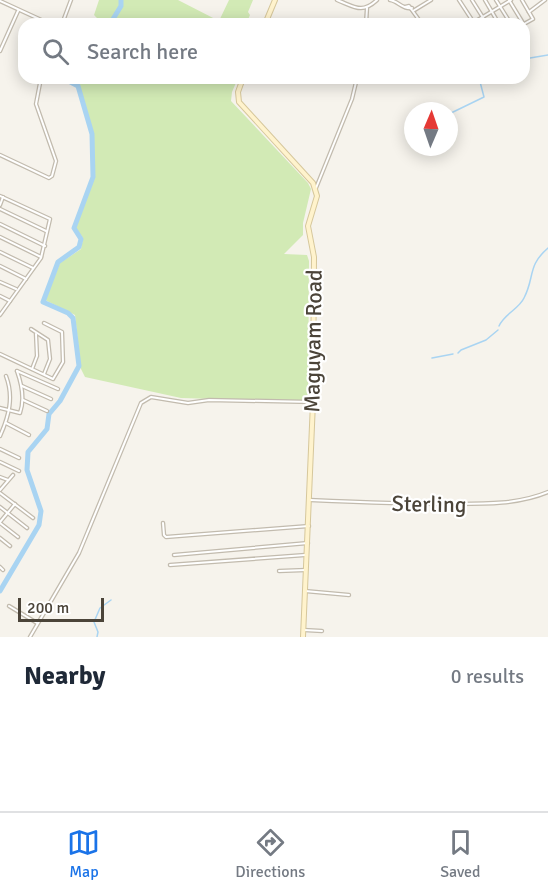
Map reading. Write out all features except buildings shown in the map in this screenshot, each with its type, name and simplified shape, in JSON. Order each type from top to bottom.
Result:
[{"type":"main road","points":[[267,18],[274,0]]},
{"type":"main road","points":[[241,84],[238,92],[239,102],[316,189]]},
{"type":"main road","name":"Maguyam Road","points":[[303,637],[313,402],[314,257],[308,226],[316,199],[316,189]]},
{"type":"street","points":[[64,18],[71,0]]},
{"type":"street","points":[[337,0],[360,9],[367,8],[376,0]]},
{"type":"street","points":[[390,0],[405,7],[409,6],[418,18]]},
{"type":"street","points":[[412,10],[431,0]]},
{"type":"street","points":[[459,0],[470,18]]},
{"type":"street","points":[[472,0],[482,17],[510,0],[520,18]]},
{"type":"street","points":[[484,0],[496,18]]},
{"type":"street","points":[[496,0],[507,18]]},
{"type":"street","points":[[522,0],[533,19],[530,21]]},
{"type":"street","points":[[535,0],[538,5]]},
{"type":"street","points":[[529,12],[545,0]]},
{"type":"street","points":[[0,2],[35,18]]},
{"type":"street","points":[[366,18],[367,8]]},
{"type":"street","points":[[0,51],[18,11]]},
{"type":"street","points":[[0,155],[49,178],[52,176],[56,161],[36,104],[39,84]]},
{"type":"street","points":[[316,189],[352,99],[356,84]]},
{"type":"street","points":[[0,204],[2,196],[50,219],[41,258],[0,315]]},
{"type":"street","points":[[0,209],[46,231]]},
{"type":"street","points":[[0,224],[45,246]]},
{"type":"street","points":[[0,237],[41,258]]},
{"type":"street","points":[[0,252],[34,269]]},
{"type":"street","points":[[0,266],[26,279]]},
{"type":"street","points":[[0,282],[18,290]]},
{"type":"street","points":[[0,296],[10,301]]},
{"type":"street","points":[[0,354],[53,379],[63,362],[62,332],[44,323]]},
{"type":"street","points":[[31,329],[48,340],[50,359],[44,374]]},
{"type":"street","points":[[32,369],[37,356],[36,334]]},
{"type":"street","points":[[0,408],[20,414],[23,400],[18,371],[58,389]]},
{"type":"street","points":[[0,435],[10,411],[10,392],[6,376]]},
{"type":"street","points":[[22,386],[51,399]]},
{"type":"street","points":[[30,637],[79,553],[141,402],[151,397],[188,403],[209,400],[313,402]]},
{"type":"street","points":[[23,400],[47,411]]},
{"type":"street","points":[[6,423],[29,435]]},
{"type":"street","points":[[0,449],[19,458]]},
{"type":"street","points":[[0,462],[19,471]]},
{"type":"street","points":[[13,475],[0,492],[33,518]]},
{"type":"street","points":[[0,477],[8,480]]},
{"type":"street","name":"Sterling","points":[[309,500],[392,504],[493,504],[548,492]]},
{"type":"street","points":[[15,504],[0,523],[18,537]]},
{"type":"street","points":[[0,507],[27,528]]},
{"type":"street","points":[[163,522],[166,537],[309,526]]},
{"type":"street","points":[[0,538],[10,546]]},
{"type":"street","points":[[174,555],[308,543]]},
{"type":"street","points":[[170,565],[308,554]]},
{"type":"street","points":[[279,571],[307,570]]},
{"type":"street","points":[[305,591],[349,595]]},
{"type":"street","points":[[9,606],[39,624]]},
{"type":"street","points":[[303,630],[322,631]]},
{"type":"green space","points":[[99,0],[178,0],[213,18],[97,18],[94,15]]},
{"type":"green space","points":[[229,0],[253,0],[248,12],[249,18],[220,18]]},
{"type":"green space","points":[[77,84],[235,84],[231,101],[308,183],[311,189],[303,223],[303,235],[284,254],[307,255],[309,261],[308,402],[181,398],[85,377],[81,369],[75,315],[45,300],[60,263],[81,249],[83,238],[75,227],[94,176],[93,134]]},
{"type":"waterway","points":[[114,18],[121,6],[121,0]]},
{"type":"waterway","points":[[530,58],[548,55]]},
{"type":"waterway","points":[[0,591],[39,525],[41,511],[27,470],[28,452],[47,429],[49,414],[60,401],[79,366],[73,318],[68,313],[43,302],[58,262],[79,247],[81,239],[74,228],[93,177],[92,134],[78,86],[74,84]]},
{"type":"waterway","points":[[458,110],[484,97],[481,84]]},
{"type":"waterway","points":[[499,326],[504,318],[522,302],[534,266],[541,254],[548,248]]},
{"type":"waterway","points":[[458,353],[486,340],[498,330]]},
{"type":"waterway","points":[[432,358],[453,354]]},
{"type":"waterway","points":[[97,637],[98,632],[94,622],[100,608],[111,600]]}]
